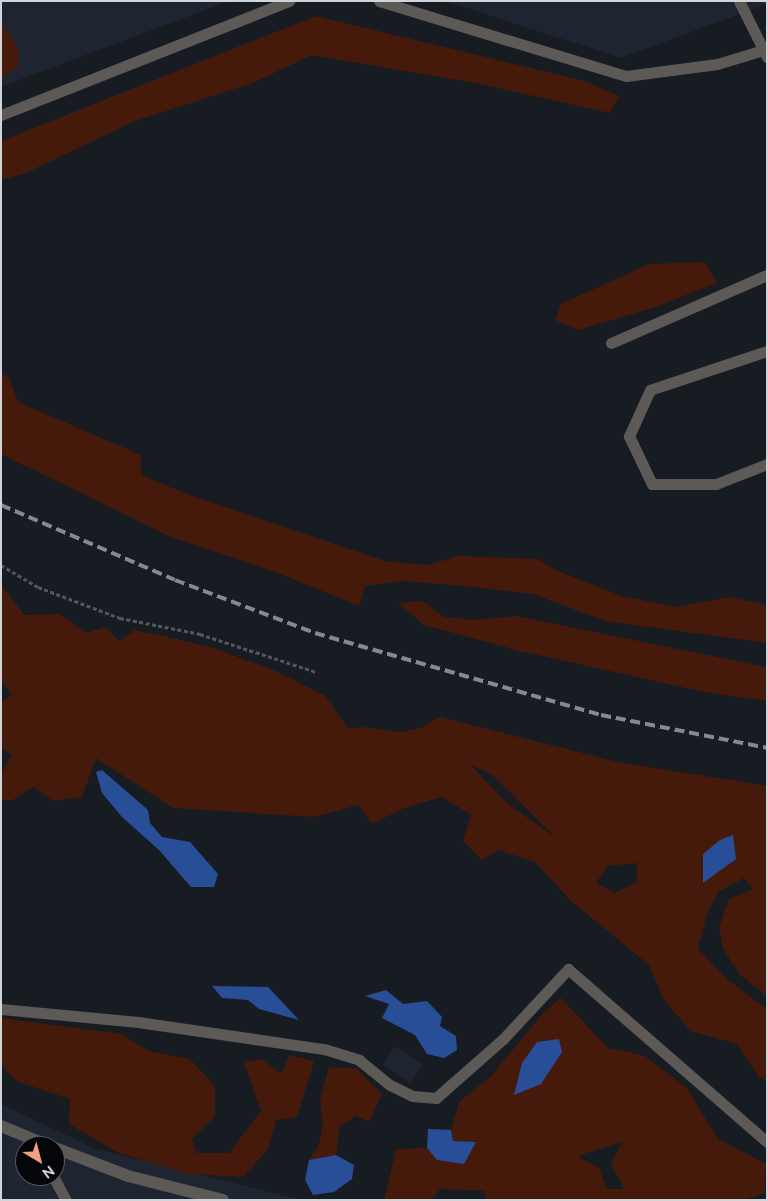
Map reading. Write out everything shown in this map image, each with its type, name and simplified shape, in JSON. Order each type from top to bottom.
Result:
[{"type":"street","points":[[1,1126],[20,1136]]},
{"type":"street","points":[[65,1152],[128,1176],[223,1200]]},
{"type":"lane","points":[[1,115],[289,1]]},
{"type":"lane","points":[[379,1],[626,76],[717,64],[765,52],[739,1]]},
{"type":"lane","points":[[611,343],[767,275]]},
{"type":"lane","points":[[767,351],[650,390],[629,436],[652,484],[716,484],[767,464]]},
{"type":"lane","points":[[1,1009],[138,1022],[324,1050],[359,1060],[390,1085],[413,1096],[436,1098],[503,1039],[568,969],[767,1142]]},
{"type":"lane","points":[[58,1186],[66,1200]]},
{"type":"path","points":[[1,565],[38,587],[120,618],[200,634],[316,672]]},
{"type":"shaded area","points":[[1,1],[229,1],[1,87]]},
{"type":"shaded area","points":[[445,1],[767,1],[767,4],[621,58]]},
{"type":"shaded area","points":[[316,16],[584,81],[619,96],[610,113],[475,83],[312,55],[253,83],[135,121],[26,173],[1,180],[1,141]]},
{"type":"shaded area","points":[[1,20],[18,48],[19,66],[4,77],[1,77]]},
{"type":"shaded area","points":[[705,262],[717,283],[656,307],[578,330],[555,320],[561,304],[649,264]]},
{"type":"shaded area","points":[[1,373],[9,378],[18,402],[141,455],[141,475],[187,494],[388,562],[427,565],[459,556],[538,559],[553,569],[621,596],[677,607],[729,597],[767,605],[767,643],[605,621],[533,594],[464,586],[403,581],[365,586],[359,606],[278,573],[171,537],[1,454]]},
{"type":"shaded area","points":[[1,584],[24,615],[60,614],[86,633],[105,627],[120,641],[135,630],[207,646],[269,668],[324,695],[349,729],[362,727],[401,732],[421,728],[440,717],[618,762],[767,786],[767,996],[740,975],[723,949],[719,927],[729,899],[753,889],[744,878],[718,892],[707,914],[698,949],[728,980],[767,1009],[767,1082],[758,1076],[737,1044],[690,1031],[663,998],[649,965],[570,900],[535,862],[498,850],[482,860],[463,841],[471,815],[442,797],[404,808],[372,824],[358,805],[314,817],[173,808],[96,758],[82,797],[53,801],[33,787],[13,800],[1,800],[1,774],[12,755],[1,748],[1,703],[11,694],[1,681]],"holes":[[[470,764],[492,775],[555,837],[508,804]],[[637,863],[637,882],[615,893],[596,883],[607,866]]]},
{"type":"shaded area","points":[[423,601],[444,617],[474,620],[516,616],[767,667],[767,701],[704,692],[520,651],[424,625],[398,603]]},
{"type":"shaded area","points":[[561,998],[608,1048],[645,1056],[687,1088],[718,1139],[766,1164],[765,1193],[744,1200],[486,1200],[485,1191],[440,1189],[432,1200],[384,1200],[396,1149],[427,1148],[437,1160],[476,1142],[453,1141],[451,1130],[459,1102],[491,1076],[543,1013]],"holes":[[[622,1142],[611,1163],[624,1189],[607,1189],[599,1168],[577,1156]]]},
{"type":"shaded area","points":[[1,1018],[122,1034],[148,1051],[190,1059],[215,1086],[215,1116],[192,1139],[196,1153],[229,1153],[261,1111],[244,1062],[261,1059],[281,1074],[290,1055],[314,1061],[297,1117],[276,1120],[268,1149],[243,1177],[189,1174],[119,1153],[69,1124],[70,1099],[16,1081],[1,1065]]},
{"type":"shaded area","points":[[395,1046],[423,1064],[410,1083],[382,1065]]},
{"type":"shaded area","points":[[329,1067],[357,1069],[382,1094],[369,1122],[356,1116],[340,1126],[336,1155],[309,1160],[318,1147],[323,1125],[320,1099]]},
{"type":"shaded area","points":[[1,1104],[96,1149],[302,1200],[1,1200]]},
{"type":"water","points":[[102,770],[148,810],[150,823],[162,837],[190,842],[218,874],[214,887],[191,887],[159,850],[122,817],[102,793],[96,772]]},
{"type":"water","points":[[733,835],[736,859],[703,883],[703,854],[720,840]]},
{"type":"water","points":[[212,986],[268,987],[299,1020],[259,1009],[248,1000],[222,998]]},
{"type":"water","points":[[386,990],[403,1004],[427,1001],[442,1017],[440,1026],[456,1036],[457,1050],[444,1058],[427,1054],[415,1035],[382,1018],[389,1004],[365,996]]},
{"type":"water","points":[[559,1039],[562,1052],[541,1084],[514,1095],[522,1063],[537,1042]]},
{"type":"water","points":[[428,1129],[451,1130],[453,1141],[476,1142],[464,1164],[437,1160],[427,1148]]},
{"type":"water","points":[[336,1155],[354,1165],[352,1179],[334,1192],[313,1195],[305,1180],[309,1160]]},
{"type":"railway","points":[[1,505],[175,580],[315,633],[601,715],[767,748]]}]
